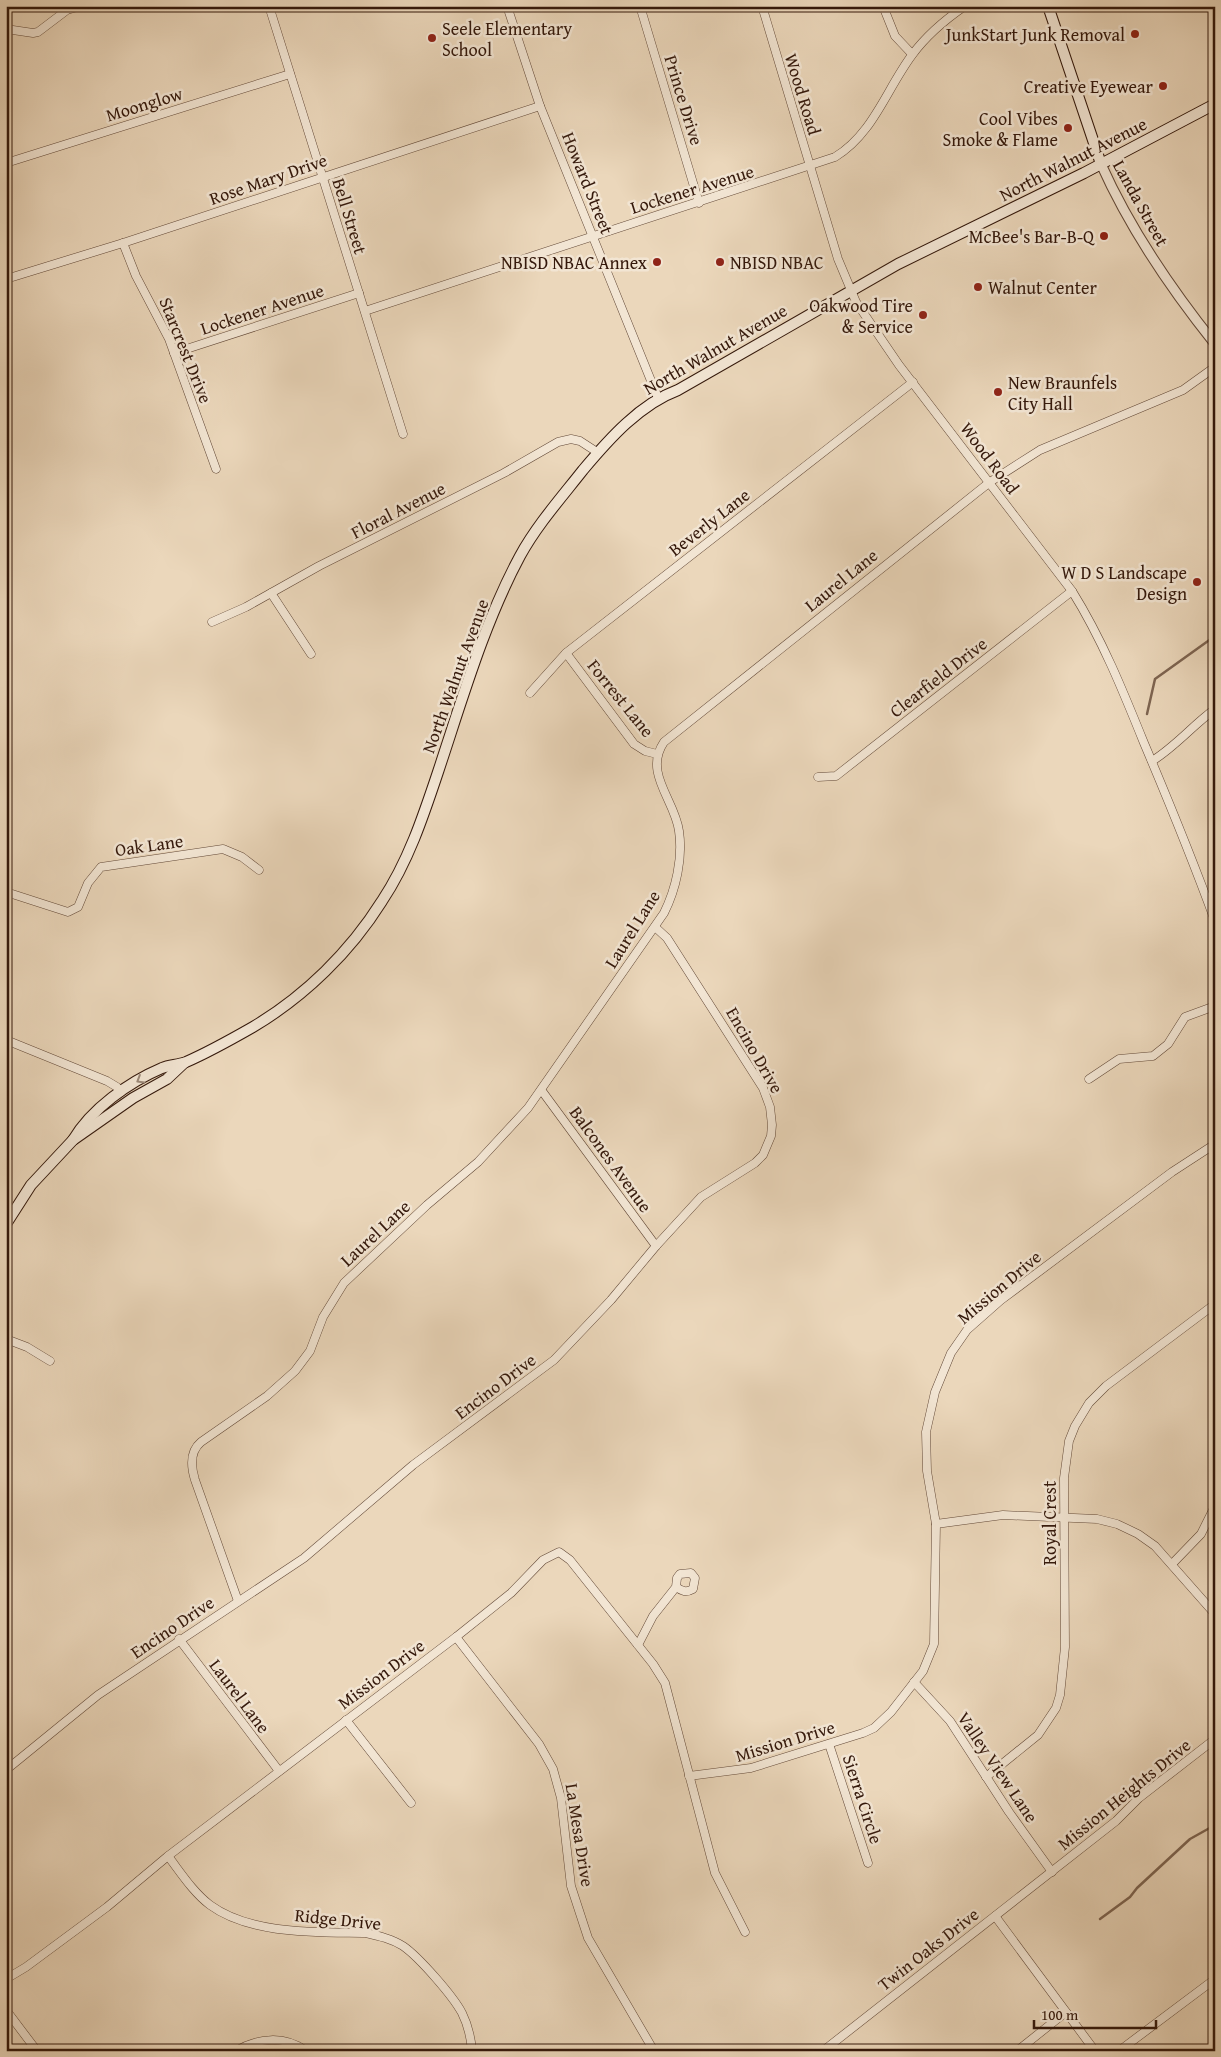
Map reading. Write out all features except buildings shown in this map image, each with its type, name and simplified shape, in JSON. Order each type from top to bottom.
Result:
[{"type":"main road","name":"Landa Street","points":[[1048,6],[1101,164]]},
{"type":"main road","name":"North Walnut Avenue","points":[[6,1224],[31,1186],[73,1140],[87,1118],[121,1092],[160,1069],[185,1062],[259,1023],[309,986],[341,956],[382,903],[420,826],[485,637],[510,576],[534,534],[598,452],[658,398],[678,390],[905,260],[1101,164],[1215,104]]},
{"type":"main road","name":"North Walnut Avenue","points":[[73,1140],[132,1098],[172,1076],[185,1062]]},
{"type":"street","points":[[6,29],[33,33],[46,28],[67,10],[81,6]]},
{"type":"street","name":"Bell Street","points":[[269,6],[403,434]]},
{"type":"street","name":"Howard Street","points":[[507,6],[540,106],[658,398]]},
{"type":"street","name":"Prince Drive","points":[[640,6],[699,203]]},
{"type":"street","name":"Wood Road","points":[[762,6],[838,259],[860,310],[1072,591],[1105,652],[1188,848],[1215,920]]},
{"type":"street","points":[[883,6],[895,36],[912,54]]},
{"type":"street","name":"Lockener Avenue","points":[[365,311],[593,235],[699,203],[834,158],[850,148],[865,131],[912,54],[942,24],[965,6]]},
{"type":"street","name":"Moonglow","points":[[6,163],[290,74]]},
{"type":"street","name":"Rose Mary Drive","points":[[6,279],[123,243],[322,176],[540,106]]},
{"type":"street","name":"Landa Street","points":[[1101,164],[1110,184],[1156,263],[1215,344]]},
{"type":"street","name":"Starcrest Drive","points":[[123,243],[174,353],[216,469]]},
{"type":"street","name":"Lockener Avenue","points":[[174,353],[359,293]]},
{"type":"street","name":"Laurel Lane","points":[[238,1601],[193,1472],[192,1458],[197,1446],[267,1396],[295,1371],[310,1351],[325,1312],[344,1283],[427,1205],[478,1162],[542,1091],[655,927],[664,913],[672,894],[680,844],[675,815],[658,776],[657,754],[664,742],[990,482],[1040,450],[1183,390],[1215,367]]},
{"type":"street","name":"Beverly Lane","points":[[530,693],[566,653],[913,382]]},
{"type":"street","name":"Floral Avenue","points":[[212,622],[246,607],[504,473],[558,442],[580,441],[598,452]]},
{"type":"street","name":"Clearfield Drive","points":[[818,777],[836,776],[1072,591]]},
{"type":"street","points":[[271,593],[311,654]]},
{"type":"street","name":"Forrest Lane","points":[[566,653],[634,744],[645,751],[657,754]]},
{"type":"street","points":[[1152,761],[1166,752],[1192,727],[1215,709]]},
{"type":"street","name":"Oak Lane","points":[[6,892],[68,912],[78,907],[88,883],[101,867],[223,849],[242,857],[259,870]]},
{"type":"street","name":"Encino Drive","points":[[6,1770],[98,1695],[179,1639],[304,1558],[413,1465],[554,1360],[611,1300],[656,1246],[707,1191],[755,1163],[767,1146],[772,1125],[770,1107],[763,1088],[668,938],[655,927]]},
{"type":"street","points":[[1089,1079],[1120,1059],[1153,1056],[1168,1044],[1185,1017],[1215,1006]]},
{"type":"street","points":[[6,1040],[113,1084],[121,1092]]},
{"type":"street","name":"Balcones Avenue","points":[[542,1091],[656,1246]]},
{"type":"street","name":"Mission Drive","points":[[6,1979],[26,1967],[106,1907],[168,1856],[278,1771],[456,1637],[511,1593],[543,1560],[559,1552],[570,1560],[654,1664],[665,1683],[689,1776],[741,1771],[874,1728],[891,1712],[929,1661],[934,1644],[936,1524],[927,1471],[926,1432],[935,1392],[945,1365],[958,1342],[976,1321],[1002,1300],[1172,1172],[1215,1144]]},
{"type":"street","name":"Royal Crest","points":[[986,1777],[1038,1735],[1051,1717],[1060,1695],[1065,1647],[1064,1478],[1069,1441],[1090,1403],[1106,1386],[1215,1304]]},
{"type":"street","points":[[6,1339],[27,1346],[50,1361]]},
{"type":"street","points":[[1172,1564],[1201,1534],[1215,1506]]},
{"type":"street","points":[[936,1524],[994,1515],[1097,1519],[1129,1529],[1155,1546],[1215,1614]]},
{"type":"street","points":[[638,1644],[653,1616],[676,1587]]},
{"type":"street","name":"La Mesa Drive","points":[[456,1637],[539,1744],[553,1769],[561,1798],[572,1886],[581,1921],[588,1938],[654,2051]]},
{"type":"street","name":"Laurel Lane","points":[[179,1639],[278,1771]]},
{"type":"street","name":"Valley View Lane","points":[[914,1682],[950,1721],[986,1777],[1052,1872]]},
{"type":"street","points":[[346,1720],[411,1803]]},
{"type":"street","name":"Mission Heights Drive","points":[[1052,1872],[1116,1821],[1139,1798],[1215,1739]]},
{"type":"street","name":"Sierra Circle","points":[[829,1744],[868,1863]]},
{"type":"street","points":[[689,1776],[715,1873],[745,1932]]},
{"type":"street","name":"Ridge Drive","points":[[168,1856],[199,1895],[222,1913],[244,1923],[268,1928],[366,1933],[403,1946],[458,2006],[466,2024],[472,2051]]},
{"type":"street","name":"Twin Oaks Drive","points":[[823,2051],[1052,1872]]},
{"type":"street","points":[[994,1916],[1096,2051]]},
{"type":"street","points":[[1119,2051],[1215,1979]]},
{"type":"street","points":[[6,2010],[37,2051]]},
{"type":"street","points":[[1017,2051],[1066,2012]]},
{"type":"street","points":[[236,2051],[258,2040],[271,2039],[293,2043],[306,2051]]},
{"type":"waterway","points":[[1147,714],[1155,679],[1215,636]]},
{"type":"waterway","points":[[1100,1919],[1130,1897],[1137,1888],[1190,1839],[1215,1825]]},
{"type":"place","name":"JunkStart Junk Removal","points":[[1135,34]]},
{"type":"place","name":"Seele Elementary School","points":[[432,38]]},
{"type":"place","name":"Creative Eyewear","points":[[1163,86]]},
{"type":"place","name":"Cool Vibes Smoke & Flame","points":[[1068,128]]},
{"type":"place","name":"McBee's Bar-B-Q","points":[[1104,236]]},
{"type":"place","name":"NBISD NBAC Annex","points":[[657,262]]},
{"type":"place","name":"NBISD NBAC","points":[[720,262]]},
{"type":"place","name":"Walnut Center","points":[[978,287]]},
{"type":"place","name":"Oakwood Tire & Service","points":[[923,315]]},
{"type":"place","name":"New Braunfels City Hall","points":[[998,392]]},
{"type":"place","name":"W D S Landscape Design","points":[[1197,582]]}]
